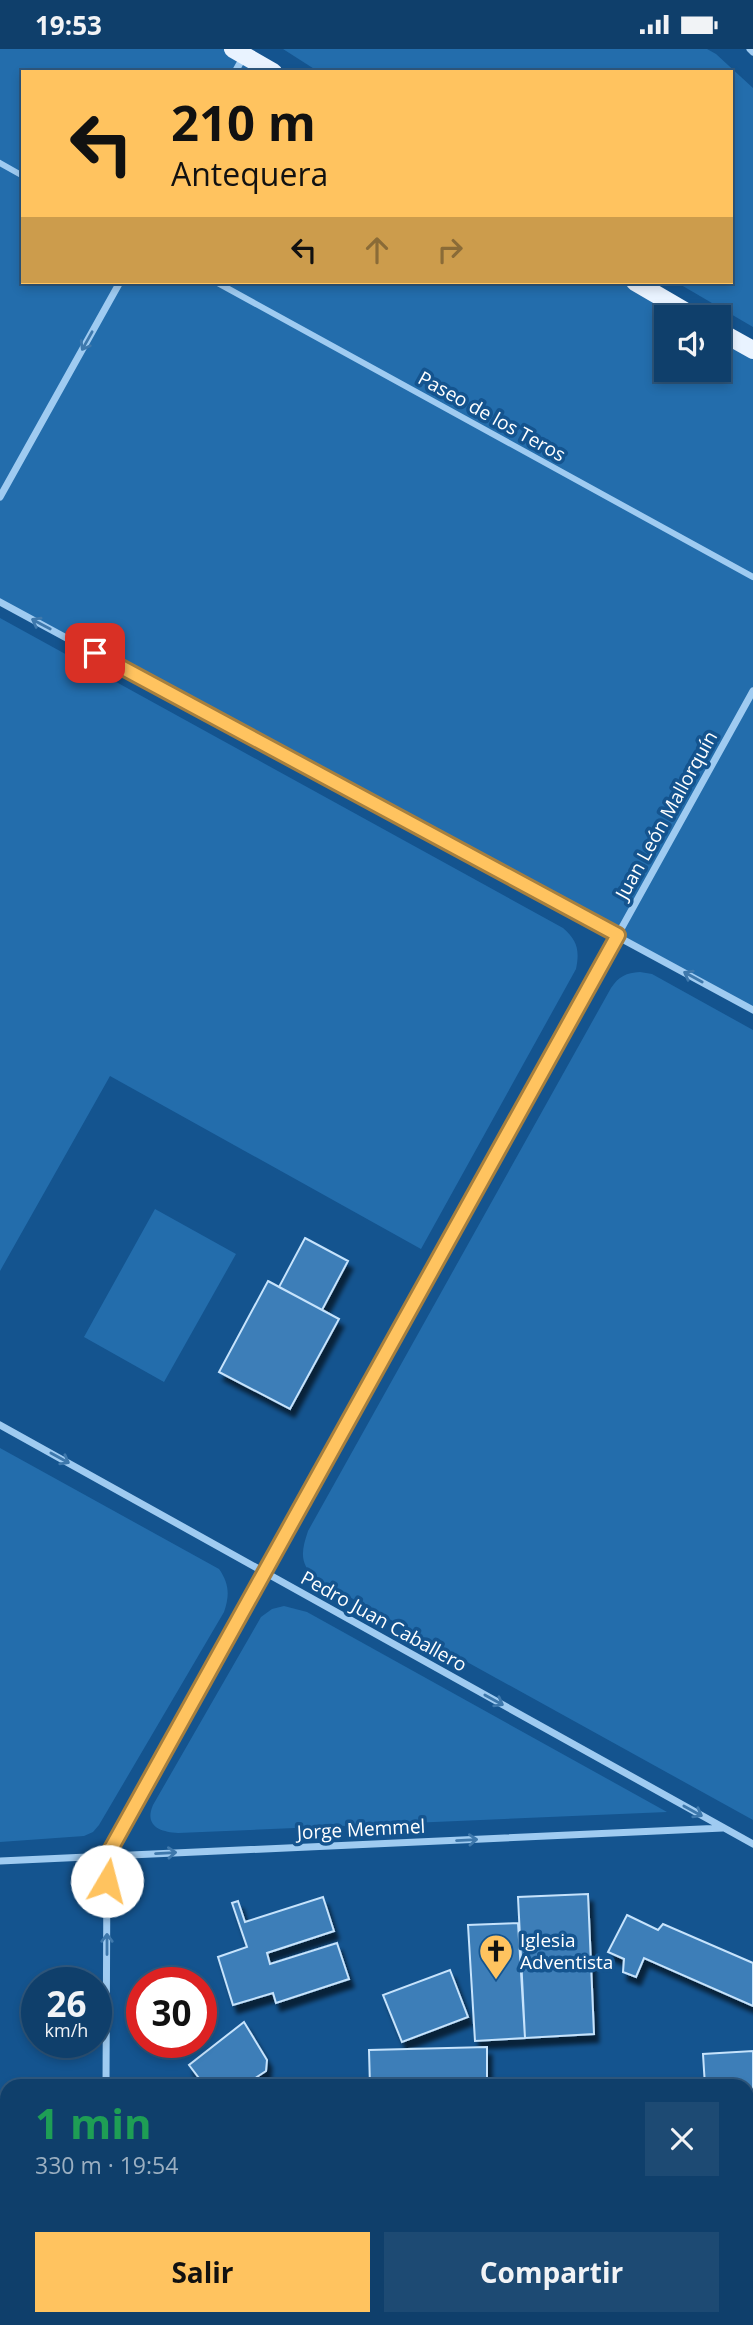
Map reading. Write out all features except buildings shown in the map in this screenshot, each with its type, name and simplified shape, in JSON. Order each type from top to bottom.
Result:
[{"type":"main road","points":[[242,51],[270,70]]},
{"type":"main road","points":[[638,284],[674,305]]},
{"type":"main road","points":[[731,338],[753,350]]},
{"type":"street","points":[[236,70],[242,51]]},
{"type":"street","points":[[0,163],[21,175]]},
{"type":"street","points":[[0,497],[119,284]]},
{"type":"street","name":"Paseo de los Teros","points":[[220,284],[753,577]]},
{"type":"street","points":[[0,602],[753,1010]]},
{"type":"street","name":"Juan León Mallorquín","points":[[106,2079],[107,1856],[753,691]]},
{"type":"street","name":"Pedro Juan Caballero","points":[[0,1425],[753,1844]]},
{"type":"street","name":"Jorge Memmel","points":[[0,1861],[724,1828]]},
{"type":"shaded area","points":[[0,49],[233,49],[270,70],[21,70],[21,284],[638,284],[674,305],[654,305],[654,382],[731,382],[731,338],[753,350],[753,1010],[0,602]]},
{"type":"shaded area","points":[[283,49],[707,49],[716,54],[753,88],[753,327],[731,314],[731,305],[715,305],[679,284],[733,284],[733,70],[316,70]]},
{"type":"shaded area","points":[[0,618],[563,928],[572,937],[578,956],[576,969],[421,1249],[110,1076],[0,1271]]},
{"type":"shaded area","points":[[640,972],[652,974],[753,1030],[753,1820],[317,1579],[307,1568],[303,1557],[308,1531],[611,988],[623,976]]},
{"type":"shaded area","points":[[155,1209],[236,1254],[164,1382],[84,1337]]},
{"type":"shaded area","points":[[0,1448],[219,1569],[227,1584],[228,1595],[224,1612],[99,1825],[84,1836],[0,1842]]},
{"type":"shaded area","points":[[284,1606],[307,1612],[667,1812],[178,1833],[155,1827],[151,1818],[153,1805],[261,1617],[272,1609]]},
{"type":"place","name":"Iglesia Adventista","points":[[496,1981]]},
{"type":"route","points":[[95,653],[618,935],[107,1856],[107,1881]]}]
